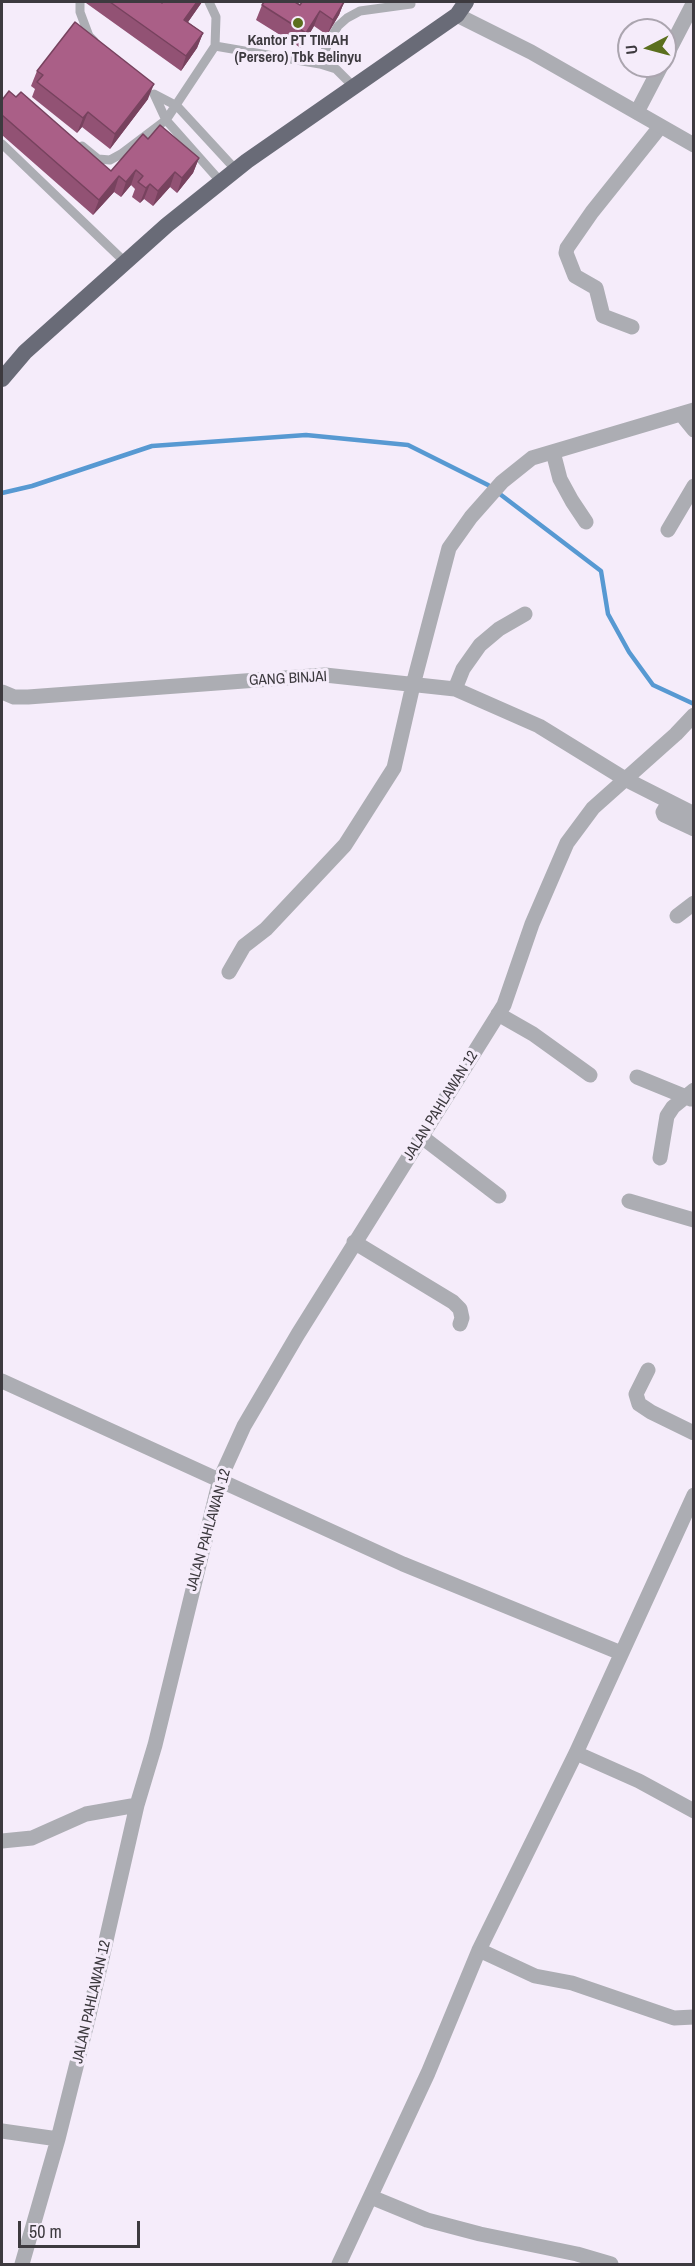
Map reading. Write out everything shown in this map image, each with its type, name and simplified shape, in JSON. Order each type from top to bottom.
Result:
[{"type":"highway","points":[[2,379],[25,352],[167,225],[236,170],[462,8]]},
{"type":"street","points":[[677,34],[693,2]]},
{"type":"street","points":[[462,8],[531,52],[693,145]]},
{"type":"street","points":[[637,112],[655,78]]},
{"type":"street","points":[[632,327],[603,316],[596,288],[575,276],[566,253],[567,248],[592,212],[660,127]]},
{"type":"street","points":[[229,972],[244,946],[266,929],[345,845],[394,768],[449,548],[471,517],[502,482],[532,458],[687,412],[693,430]]},
{"type":"street","points":[[554,452],[560,479],[586,522]]},
{"type":"street","points":[[668,530],[693,486]]},
{"type":"street","points":[[455,689],[463,669],[480,645],[499,629],[525,614]]},
{"type":"street","name":"GANG BINJAI","points":[[2,693],[14,697],[28,697],[325,675],[455,689],[540,726],[625,779],[693,814]]},
{"type":"street","name":"JALAN PAHLAWAN 12","points":[[22,2265],[58,2139],[137,1805],[155,1745],[220,1479],[244,1426],[354,1242],[504,1005],[532,924],[567,843],[593,808],[693,716]]},
{"type":"street","points":[[669,802],[663,812],[664,815],[693,829]]},
{"type":"street","points":[[677,915],[693,903]]},
{"type":"street","points":[[498,1014],[533,1034],[590,1075]]},
{"type":"street","points":[[638,1077],[691,1096]]},
{"type":"street","points":[[660,1158],[667,1116],[673,1107],[691,1096]]},
{"type":"street","points":[[422,1137],[499,1196]]},
{"type":"street","points":[[629,1201],[693,1220]]},
{"type":"street","points":[[354,1242],[453,1302],[460,1308],[462,1318],[460,1324]]},
{"type":"street","points":[[648,1370],[636,1394],[639,1404],[693,1433]]},
{"type":"street","points":[[2,1381],[403,1564],[621,1653]]},
{"type":"street","points":[[339,2265],[428,2073],[479,1950],[576,1753],[693,1495]]},
{"type":"street","points":[[576,1753],[639,1781],[693,1812]]},
{"type":"street","points":[[2,1841],[32,1838],[86,1814],[137,1805]]},
{"type":"street","points":[[479,1950],[535,1976],[572,1983],[675,2018],[693,2017]]},
{"type":"street","points":[[2,2131],[58,2139]]},
{"type":"street","points":[[371,2197],[427,2220],[480,2234],[577,2254],[611,2265]]},
{"type":"lane","points":[[80,2],[80,12],[89,36],[101,47]]},
{"type":"lane","points":[[71,137],[98,159],[110,160],[122,154],[166,120],[216,46],[216,17],[210,2]]},
{"type":"lane","points":[[320,63],[329,41],[346,18],[360,11],[411,4]]},
{"type":"lane","points":[[216,46],[320,63],[336,69],[353,86]]},
{"type":"lane","points":[[221,182],[166,120],[150,91],[177,106],[236,170]]},
{"type":"lane","points":[[2,144],[126,263]]},
{"type":"building","points":[[110,2],[197,2],[184,20],[203,33],[186,56]]},
{"type":"building","points":[[264,2],[295,2],[300,5],[302,2],[344,2],[333,20],[320,11],[306,33],[262,5]]},
{"type":"building","points":[[75,22],[154,84],[115,134],[88,112],[83,118],[37,82],[43,75],[37,71]]},
{"type":"building","points":[[9,91],[16,97],[21,92],[111,171],[143,134],[148,139],[160,125],[199,158],[182,178],[175,172],[158,191],[150,184],[146,188],[138,182],[143,176],[136,170],[126,182],[119,176],[99,200],[2,115],[2,100]]},
{"type":"waterway","points":[[2,493],[32,486],[152,446],[306,435],[408,445],[488,485],[601,571],[608,614],[629,652],[653,685],[694,704]]},
{"type":"place","name":"Kantor PT TIMAH (Persero) Tbk Belinyu","points":[[298,23]]}]
